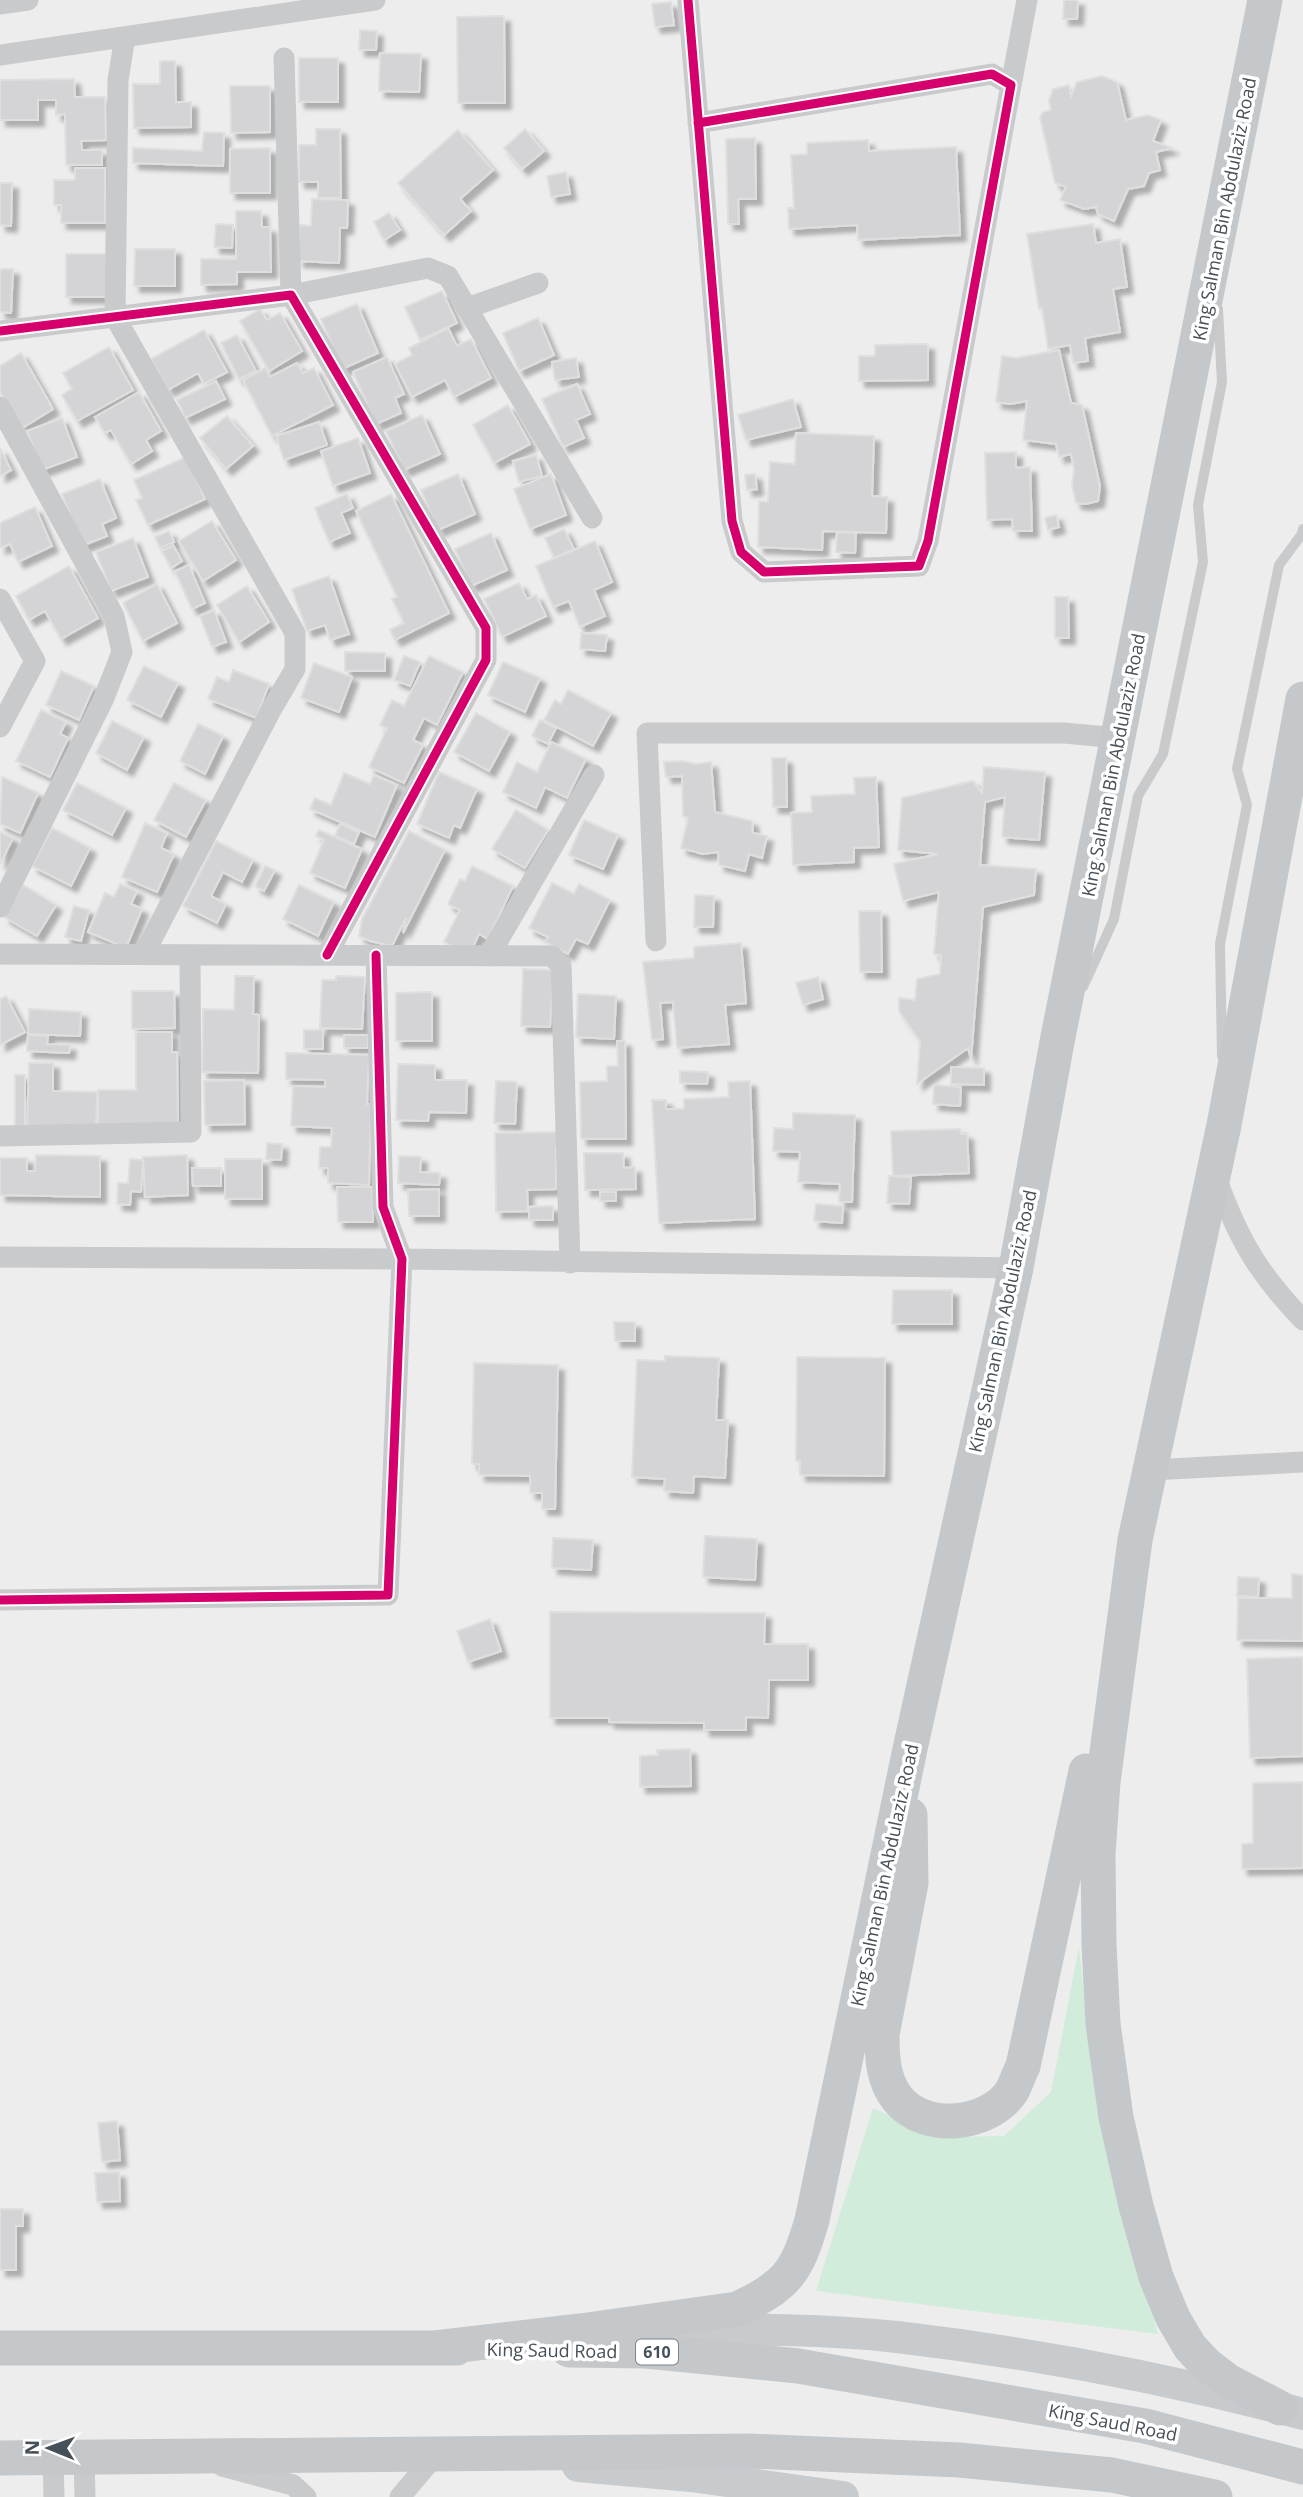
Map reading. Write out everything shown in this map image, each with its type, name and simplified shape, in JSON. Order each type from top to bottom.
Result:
[{"type":"main road","name":"King Salman Bin Abdulaziz Road","points":[[435,2348],[737,2309],[761,2298],[785,2281],[803,2252],[1016,1268],[1057,1042],[1265,0]]},
{"type":"main road","points":[[910,1749],[911,1883],[882,2035],[882,2058],[887,2078],[897,2099],[914,2112],[937,2120],[961,2121],[996,2107],[1011,2092],[1023,2066],[1224,1125],[1303,699]]},
{"type":"main road","points":[[1135,1540],[1103,1782],[1098,1854],[1103,2024],[1116,2117],[1136,2206],[1156,2277],[1173,2318],[1190,2347],[1228,2381],[1292,2411]]},
{"type":"main road","name":"King Saud Road","points":[[580,2331],[759,2329],[895,2337],[1090,2365],[1292,2411]]},
{"type":"main road","name":"King Saud Road","points":[[0,2348],[646,2351],[798,2366],[1145,2426],[1303,2467]]},
{"type":"main road","points":[[0,2458],[749,2451],[959,2460],[1112,2475],[1215,2497]]},
{"type":"main road","points":[[437,2453],[691,2476],[843,2497]]},
{"type":"street","points":[[0,4],[28,0]]},
{"type":"street","points":[[0,55],[374,0]]},
{"type":"street","points":[[688,0],[732,521],[741,552],[764,572],[919,566],[928,541],[1027,0]]},
{"type":"street","points":[[125,37],[118,80],[115,317],[295,633],[295,669],[144,954]]},
{"type":"street","points":[[284,58],[291,295],[486,628],[486,660],[327,955]]},
{"type":"street","points":[[698,123],[992,74],[1011,85]]},
{"type":"street","points":[[0,331],[291,295],[428,268],[448,276],[592,519]]},
{"type":"street","points":[[467,309],[538,283]]},
{"type":"street","points":[[0,407],[114,616],[122,652],[104,698],[0,907]]},
{"type":"street","points":[[0,599],[35,661],[0,727]]},
{"type":"street","points":[[656,941],[647,733],[1064,733],[1118,738]]},
{"type":"street","points":[[489,956],[594,775]]},
{"type":"street","points":[[0,954],[552,956],[561,965],[570,1263]]},
{"type":"street","points":[[0,1136],[191,1132],[190,954]]},
{"type":"street","points":[[0,1600],[388,1595],[402,1259],[383,1207],[376,955]]},
{"type":"street","points":[[1214,1170],[1231,1219],[1252,1260],[1303,1320]]},
{"type":"street","points":[[0,1257],[402,1259],[1016,1268]]},
{"type":"street","points":[[1151,1470],[1303,1462]]},
{"type":"street","points":[[400,2497],[437,2453]]},
{"type":"street","points":[[54,2497],[68,2457]]},
{"type":"street","points":[[68,2457],[85,2497]]},
{"type":"street","points":[[186,2457],[293,2485],[306,2497]]},
{"type":"lane","points":[[1057,1042],[1114,919],[1138,796],[1163,754],[1203,562],[1198,505],[1222,382],[1214,257]]},
{"type":"lane","points":[[1224,1125],[1220,944],[1247,805],[1237,769],[1279,565],[1303,529]]},
{"type":"green space","points":[[1079,1947],[1093,2079],[1158,2334],[816,2291],[873,2108],[940,2137],[1004,2136],[1051,2092]]},
{"type":"building","points":[[1064,0],[1078,0],[1077,19],[1063,19]]},
{"type":"building","points":[[671,2],[674,25],[655,27],[652,4]]},
{"type":"building","points":[[504,16],[505,103],[458,103],[457,17]]},
{"type":"building","points":[[360,30],[377,31],[376,50],[359,50]]},
{"type":"building","points":[[380,53],[421,54],[419,92],[379,91]]},
{"type":"building","points":[[299,58],[338,58],[338,102],[299,102]]},
{"type":"building","points":[[160,61],[175,61],[176,102],[191,102],[191,127],[134,128],[133,84],[160,84]]},
{"type":"building","points":[[1102,76],[1117,82],[1126,120],[1148,115],[1161,120],[1153,141],[1172,148],[1156,152],[1160,170],[1149,173],[1144,186],[1128,189],[1114,221],[1098,214],[1096,207],[1084,209],[1060,200],[1066,187],[1055,183],[1040,117],[1043,112],[1051,110],[1049,100],[1053,89],[1069,85],[1071,96],[1077,82]]},
{"type":"building","points":[[74,79],[75,97],[105,97],[106,140],[81,141],[82,150],[102,150],[102,165],[66,165],[65,114],[56,115],[56,100],[38,100],[38,120],[0,120],[0,80]]},
{"type":"building","points":[[230,86],[270,86],[270,132],[231,133]]},
{"type":"building","points":[[316,129],[340,129],[341,198],[318,198],[318,182],[299,182],[299,145],[316,145]]},
{"type":"building","points":[[525,129],[544,151],[522,169],[504,148]]},
{"type":"building","points":[[458,130],[493,170],[460,199],[471,211],[444,235],[398,183]]},
{"type":"building","points":[[204,132],[224,133],[223,166],[133,163],[133,148],[202,151]]},
{"type":"building","points":[[755,138],[756,199],[738,199],[739,224],[728,224],[726,139]]},
{"type":"building","points":[[868,140],[869,151],[956,147],[960,235],[858,240],[857,225],[789,229],[788,208],[794,208],[791,155],[807,154],[807,143]]},
{"type":"building","points":[[270,148],[270,193],[230,193],[230,149]]},
{"type":"building","points":[[75,168],[105,168],[105,223],[61,223],[61,205],[54,205],[54,180],[75,180]]},
{"type":"building","points":[[566,172],[570,194],[551,197],[547,176]]},
{"type":"building","points":[[0,183],[12,183],[11,226],[0,225]]},
{"type":"building","points":[[312,199],[348,200],[347,228],[340,228],[339,263],[298,261],[300,225],[311,226]]},
{"type":"building","points":[[236,211],[261,211],[262,227],[270,227],[271,272],[237,272],[237,284],[201,285],[201,259],[236,259]]},
{"type":"building","points":[[389,213],[400,230],[384,240],[374,222]]},
{"type":"building","points":[[216,224],[233,225],[232,248],[214,247]]},
{"type":"building","points":[[1093,224],[1096,243],[1120,239],[1127,287],[1113,289],[1120,332],[1085,338],[1088,361],[1073,363],[1070,345],[1048,349],[1027,234]]},
{"type":"building","points":[[135,249],[175,249],[175,286],[134,286]]},
{"type":"building","points":[[66,254],[106,254],[106,297],[66,297]]},
{"type":"building","points":[[0,269],[13,269],[11,313],[0,312]]},
{"type":"building","points":[[442,291],[457,323],[420,340],[405,307]]},
{"type":"building","points":[[357,304],[378,353],[342,369],[321,319]]},
{"type":"building","points":[[260,309],[267,320],[280,313],[302,351],[269,371],[240,321]]},
{"type":"building","points":[[538,318],[554,355],[519,371],[503,333]]},
{"type":"building","points":[[448,328],[457,346],[471,339],[491,378],[454,397],[445,380],[412,397],[395,364],[412,355],[409,348]]},
{"type":"building","points":[[204,330],[227,372],[204,384],[198,373],[168,390],[151,359]]},
{"type":"building","points":[[237,335],[256,371],[239,379],[221,343]]},
{"type":"building","points":[[928,344],[928,380],[859,381],[859,356],[875,356],[875,345]]},
{"type":"building","points":[[109,347],[133,390],[77,421],[62,395],[72,389],[63,373]]},
{"type":"building","points":[[1059,350],[1071,403],[1082,405],[1100,486],[1098,501],[1086,504],[1076,503],[1072,485],[1074,469],[1071,454],[1059,457],[1056,444],[1023,440],[1027,401],[1010,404],[996,402],[1002,356],[1016,358]]},
{"type":"building","points":[[21,353],[53,409],[22,428],[0,392],[0,366]]},
{"type":"building","points":[[387,357],[404,394],[395,398],[401,413],[376,424],[353,372]]},
{"type":"building","points":[[576,358],[579,377],[555,380],[552,362]]},
{"type":"building","points":[[297,363],[303,373],[314,368],[333,405],[272,436],[243,380],[265,368],[270,377]]},
{"type":"building","points":[[216,381],[225,399],[185,418],[177,400]]},
{"type":"building","points":[[577,384],[590,414],[576,420],[584,438],[563,447],[542,399]]},
{"type":"building","points":[[139,392],[161,431],[146,440],[152,451],[131,464],[111,430],[105,433],[95,417]]},
{"type":"building","points":[[793,399],[801,427],[746,440],[738,415]]},
{"type":"building","points":[[508,405],[530,444],[494,463],[473,425]]},
{"type":"building","points":[[422,415],[440,454],[404,470],[386,431]]},
{"type":"building","points":[[227,416],[253,446],[226,469],[200,438]]},
{"type":"building","points":[[62,418],[77,457],[42,470],[27,431]]},
{"type":"building","points":[[319,422],[327,445],[284,460],[276,436]]},
{"type":"building","points":[[796,433],[874,436],[872,496],[887,497],[886,533],[823,531],[822,550],[758,547],[759,501],[768,502],[770,462],[795,464]]},
{"type":"building","points":[[358,438],[370,473],[333,486],[321,451]]},
{"type":"building","points":[[0,448],[11,470],[0,476]]},
{"type":"building","points":[[1016,452],[1016,468],[1030,467],[1032,531],[1013,531],[1012,519],[987,520],[985,453]]},
{"type":"building","points":[[536,455],[542,476],[519,482],[513,461]]},
{"type":"building","points":[[186,457],[205,499],[148,525],[136,500],[142,498],[134,480]]},
{"type":"building","points":[[458,474],[475,514],[438,530],[421,490]]},
{"type":"building","points":[[551,474],[566,515],[530,529],[514,489]]},
{"type":"building","points":[[755,474],[757,489],[747,490],[745,475]]},
{"type":"building","points":[[100,479],[116,518],[102,524],[107,536],[82,546],[62,494]]},
{"type":"building","points":[[347,494],[353,508],[341,513],[350,533],[329,542],[315,508]]},
{"type":"building","points":[[391,494],[449,613],[395,640],[390,630],[404,623],[392,599],[397,597],[356,511]]},
{"type":"building","points":[[35,507],[52,546],[18,562],[10,544],[0,548],[0,523]]},
{"type":"building","points":[[1056,515],[1059,527],[1048,530],[1045,518]]},
{"type":"building","points":[[212,521],[236,560],[203,581],[179,541]]},
{"type":"building","points":[[564,529],[574,549],[554,558],[545,538]]},
{"type":"building","points":[[169,531],[174,542],[160,548],[155,537]]},
{"type":"building","points":[[837,532],[856,533],[855,553],[836,552]]},
{"type":"building","points":[[491,533],[507,570],[471,586],[455,549]]},
{"type":"building","points":[[133,538],[148,577],[111,591],[96,552]]},
{"type":"building","points":[[595,541],[612,582],[594,590],[605,616],[580,627],[569,601],[553,607],[536,566]]},
{"type":"building","points":[[173,545],[182,561],[171,568],[162,551]]},
{"type":"building","points":[[189,565],[205,603],[192,609],[175,571]]},
{"type":"building","points":[[69,566],[98,618],[61,639],[45,611],[29,620],[16,596]]},
{"type":"building","points":[[329,576],[349,634],[330,640],[325,625],[307,631],[292,589]]},
{"type":"building","points":[[519,583],[527,599],[536,595],[546,616],[502,637],[484,599]]},
{"type":"building","points":[[157,584],[177,623],[143,641],[123,603]]},
{"type":"building","points":[[247,586],[269,622],[239,642],[217,605]]},
{"type":"building","points":[[1055,597],[1068,597],[1069,638],[1055,638]]},
{"type":"building","points":[[214,610],[226,642],[212,647],[200,616]]},
{"type":"building","points":[[581,633],[607,635],[605,651],[580,649]]},
{"type":"building","points":[[345,652],[385,653],[385,671],[345,671]]},
{"type":"building","points":[[404,656],[420,662],[410,686],[394,680]]},
{"type":"building","points":[[429,656],[463,672],[437,725],[424,718],[413,740],[423,745],[404,783],[369,767],[387,728],[380,725],[392,700],[404,706]]},
{"type":"building","points":[[503,662],[540,678],[525,712],[488,695]]},
{"type":"building","points":[[314,663],[352,677],[339,712],[301,698]]},
{"type":"building","points":[[144,666],[178,683],[161,717],[127,700]]},
{"type":"building","points":[[233,670],[269,684],[256,718],[208,699],[217,677],[229,682]]},
{"type":"building","points":[[61,671],[94,686],[79,720],[46,705]]},
{"type":"building","points":[[568,690],[611,713],[593,746],[544,720],[555,700],[561,704]]},
{"type":"building","points":[[41,710],[66,722],[60,734],[68,738],[50,777],[16,761]]},
{"type":"building","points":[[476,713],[510,732],[489,771],[454,752]]},
{"type":"building","points":[[540,720],[556,728],[548,744],[532,736]]},
{"type":"building","points":[[112,721],[144,737],[127,770],[96,753]]},
{"type":"building","points":[[198,724],[223,736],[205,774],[180,761]]},
{"type":"building","points":[[551,742],[586,759],[567,798],[545,787],[536,808],[503,792],[517,762],[537,772]]},
{"type":"building","points":[[772,758],[786,758],[787,807],[773,807]]},
{"type":"building","points":[[682,761],[696,764],[711,762],[715,812],[752,821],[753,833],[767,836],[762,858],[749,854],[745,871],[719,865],[718,852],[703,854],[681,848],[688,818],[683,816],[682,776],[666,777],[664,762]]},
{"type":"building","points":[[984,767],[1045,772],[1039,840],[1002,837],[1005,797],[985,802],[980,865],[1036,869],[1034,895],[983,907],[971,1059],[968,1048],[917,1084],[920,1041],[899,1011],[899,998],[915,1000],[917,979],[940,974],[941,955],[934,954],[939,892],[903,901],[894,864],[938,854],[898,850],[902,798],[973,781],[982,793]]},
{"type":"building","points":[[439,772],[477,789],[460,828],[454,825],[449,838],[417,824]]},
{"type":"building","points":[[344,773],[370,784],[374,775],[397,785],[375,837],[310,809],[315,798],[331,805]]},
{"type":"building","points":[[2,777],[38,793],[20,833],[0,824]]},
{"type":"building","points":[[876,777],[879,847],[854,848],[854,862],[793,865],[791,813],[812,812],[811,796],[855,794],[854,778]]},
{"type":"building","points":[[77,783],[126,808],[112,835],[63,810]]},
{"type":"building","points":[[174,783],[206,800],[186,837],[154,820]]},
{"type":"building","points":[[516,810],[548,830],[525,868],[492,849]]},
{"type":"building","points":[[584,820],[618,835],[603,869],[569,855]]},
{"type":"building","points":[[145,823],[167,833],[161,848],[174,854],[157,892],[122,877]]},
{"type":"building","points":[[340,824],[359,832],[354,844],[335,836]]},
{"type":"building","points":[[52,828],[90,848],[71,886],[32,866]]},
{"type":"building","points":[[319,830],[362,849],[345,888],[310,873],[324,840],[316,836]]},
{"type":"building","points":[[409,831],[445,850],[403,933],[406,918],[392,946],[370,941],[359,936],[362,919]]},
{"type":"building","points":[[0,832],[13,838],[0,864]]},
{"type":"building","points":[[216,841],[253,860],[242,882],[223,872],[211,896],[226,904],[217,923],[183,906]]},
{"type":"building","points":[[265,866],[275,870],[264,891],[255,886]]},
{"type":"building","points":[[472,866],[513,886],[488,939],[479,934],[469,955],[444,942],[460,910],[448,904],[460,879],[465,881]]},
{"type":"building","points":[[552,883],[574,894],[579,884],[610,900],[588,944],[576,939],[568,954],[545,942],[548,937],[529,928]]},
{"type":"building","points":[[120,884],[137,891],[131,904],[142,909],[126,948],[88,932],[105,893],[114,897]]},
{"type":"building","points":[[23,885],[56,905],[37,936],[4,917]]},
{"type":"building","points":[[299,885],[334,902],[318,936],[283,919]]},
{"type":"building","points":[[695,895],[714,896],[713,927],[694,927]]},
{"type":"building","points":[[74,906],[89,910],[81,941],[65,937]]},
{"type":"building","points":[[859,911],[881,911],[882,972],[860,972]]},
{"type":"building","points":[[741,943],[746,1003],[725,1005],[729,1044],[677,1048],[673,1002],[660,1003],[663,1039],[652,1040],[643,962],[694,958],[694,947]]},
{"type":"building","points":[[523,969],[553,970],[550,1027],[521,1026]]},
{"type":"building","points":[[235,976],[254,976],[253,1014],[259,1015],[258,1073],[202,1072],[203,1009],[234,1010]]},
{"type":"building","points":[[336,976],[365,977],[362,1029],[320,1028],[322,980],[336,980]]},
{"type":"building","points":[[818,977],[823,999],[803,1005],[796,983]]},
{"type":"building","points":[[132,991],[174,991],[175,1028],[132,1029]]},
{"type":"building","points":[[432,992],[432,1041],[396,1041],[396,993]]},
{"type":"building","points":[[578,994],[616,996],[614,1039],[576,1037]]},
{"type":"building","points":[[6,996],[25,1032],[0,1045],[0,999]]},
{"type":"building","points":[[29,1009],[81,1012],[80,1036],[28,1034]]},
{"type":"building","points":[[304,1030],[323,1030],[323,1049],[304,1049]]},
{"type":"building","points":[[136,1032],[172,1032],[172,1052],[177,1052],[178,1125],[98,1129],[98,1090],[136,1090]]},
{"type":"building","points":[[28,1035],[48,1036],[47,1044],[70,1045],[69,1053],[27,1051]]},
{"type":"building","points":[[344,1035],[368,1035],[368,1048],[344,1048]]},
{"type":"building","points":[[617,1041],[625,1041],[626,1139],[581,1139],[580,1082],[607,1081],[607,1066],[618,1066]]},
{"type":"building","points":[[286,1053],[369,1055],[369,1185],[328,1183],[328,1168],[319,1168],[320,1147],[331,1147],[332,1128],[291,1126],[293,1086],[325,1087],[325,1080],[286,1079]]},
{"type":"building","points":[[29,1063],[53,1063],[53,1091],[97,1092],[96,1133],[27,1129]]},
{"type":"building","points":[[398,1064],[435,1065],[435,1080],[467,1080],[466,1113],[429,1112],[428,1121],[396,1120]]},
{"type":"building","points":[[951,1067],[984,1068],[984,1085],[951,1084]]},
{"type":"building","points":[[680,1071],[708,1072],[707,1084],[680,1083]]},
{"type":"building","points":[[15,1075],[25,1075],[25,1131],[15,1131]]},
{"type":"building","points":[[244,1080],[245,1124],[205,1125],[204,1081]]},
{"type":"building","points":[[496,1081],[517,1082],[515,1124],[494,1123]]},
{"type":"building","points":[[750,1081],[755,1219],[659,1223],[652,1100],[666,1100],[666,1109],[684,1109],[684,1099],[729,1097],[728,1082]]},
{"type":"building","points":[[934,1085],[961,1087],[960,1106],[933,1104]]},
{"type":"building","points":[[793,1113],[855,1115],[852,1202],[839,1202],[840,1184],[798,1182],[800,1152],[773,1151],[774,1128],[793,1129]]},
{"type":"building","points":[[960,1129],[961,1134],[967,1134],[969,1173],[893,1176],[891,1131]]},
{"type":"building","points":[[563,1132],[563,1146],[556,1147],[556,1189],[527,1190],[528,1211],[496,1212],[495,1133]]},
{"type":"building","points":[[267,1143],[282,1144],[281,1160],[266,1159]]},
{"type":"building","points":[[584,1153],[623,1153],[624,1168],[635,1167],[636,1189],[585,1190]]},
{"type":"building","points":[[36,1155],[100,1156],[100,1197],[0,1195],[0,1158],[27,1158],[27,1171],[35,1171]]},
{"type":"building","points":[[187,1155],[188,1195],[145,1197],[143,1157]]},
{"type":"building","points":[[399,1156],[421,1157],[420,1172],[440,1173],[439,1185],[398,1183]]},
{"type":"building","points":[[130,1159],[143,1160],[141,1192],[131,1191],[130,1205],[117,1204],[118,1183],[128,1183]]},
{"type":"building","points":[[225,1159],[262,1159],[262,1199],[225,1199]]},
{"type":"building","points":[[192,1168],[221,1168],[221,1186],[193,1186]]},
{"type":"building","points":[[889,1176],[911,1177],[909,1204],[887,1203]]},
{"type":"building","points":[[337,1187],[372,1187],[373,1222],[338,1222]]},
{"type":"building","points":[[439,1189],[439,1216],[409,1216],[408,1190]]},
{"type":"building","points":[[600,1192],[616,1192],[616,1201],[600,1201]]},
{"type":"building","points":[[816,1204],[843,1206],[842,1223],[814,1221]]},
{"type":"building","points":[[553,1206],[553,1220],[529,1220],[529,1207]]},
{"type":"building","points":[[893,1290],[952,1290],[952,1324],[892,1324]]},
{"type":"building","points":[[614,1322],[635,1322],[635,1341],[615,1341]]},
{"type":"building","points":[[665,1356],[719,1358],[716,1420],[728,1420],[725,1478],[694,1476],[693,1493],[664,1491],[665,1479],[632,1477],[637,1360],[665,1361]]},
{"type":"building","points":[[797,1357],[885,1358],[884,1476],[800,1475],[800,1461],[796,1461]]},
{"type":"building","points":[[474,1363],[558,1365],[555,1509],[542,1509],[542,1493],[530,1493],[530,1476],[479,1475],[479,1464],[472,1464]]},
{"type":"building","points":[[705,1536],[757,1539],[755,1580],[703,1577]]},
{"type":"building","points":[[553,1538],[593,1540],[591,1570],[552,1568]]},
{"type":"building","points":[[1292,1574],[1303,1575],[1303,1641],[1237,1640],[1238,1598],[1292,1598]]},
{"type":"building","points":[[1238,1577],[1259,1578],[1258,1597],[1237,1596]]},
{"type":"building","points":[[550,1612],[765,1613],[764,1644],[808,1644],[808,1680],[769,1680],[768,1718],[746,1717],[746,1730],[704,1730],[704,1723],[550,1718]]},
{"type":"building","points":[[490,1619],[501,1651],[468,1662],[457,1631]]},
{"type":"building","points":[[1303,1657],[1303,1756],[1250,1758],[1247,1659]]},
{"type":"building","points":[[690,1749],[691,1786],[640,1787],[640,1756],[658,1755],[657,1750]]},
{"type":"building","points":[[1303,1782],[1303,1868],[1242,1869],[1242,1844],[1253,1843],[1253,1783]]},
{"type":"building","points":[[117,2121],[120,2160],[102,2162],[98,2123]]},
{"type":"building","points":[[119,2172],[120,2201],[97,2202],[95,2173]]},
{"type":"building","points":[[0,2209],[23,2209],[23,2226],[16,2226],[16,2270],[0,2270]]},
{"type":"cycle path","points":[[688,0],[732,521],[741,552],[764,572],[919,566],[928,541],[1011,85],[992,74],[698,123]]},
{"type":"cycle path","points":[[0,331],[291,295],[486,628],[486,660],[327,955]]},
{"type":"cycle path","points":[[0,1600],[388,1595],[402,1259],[383,1207],[376,955]]}]
